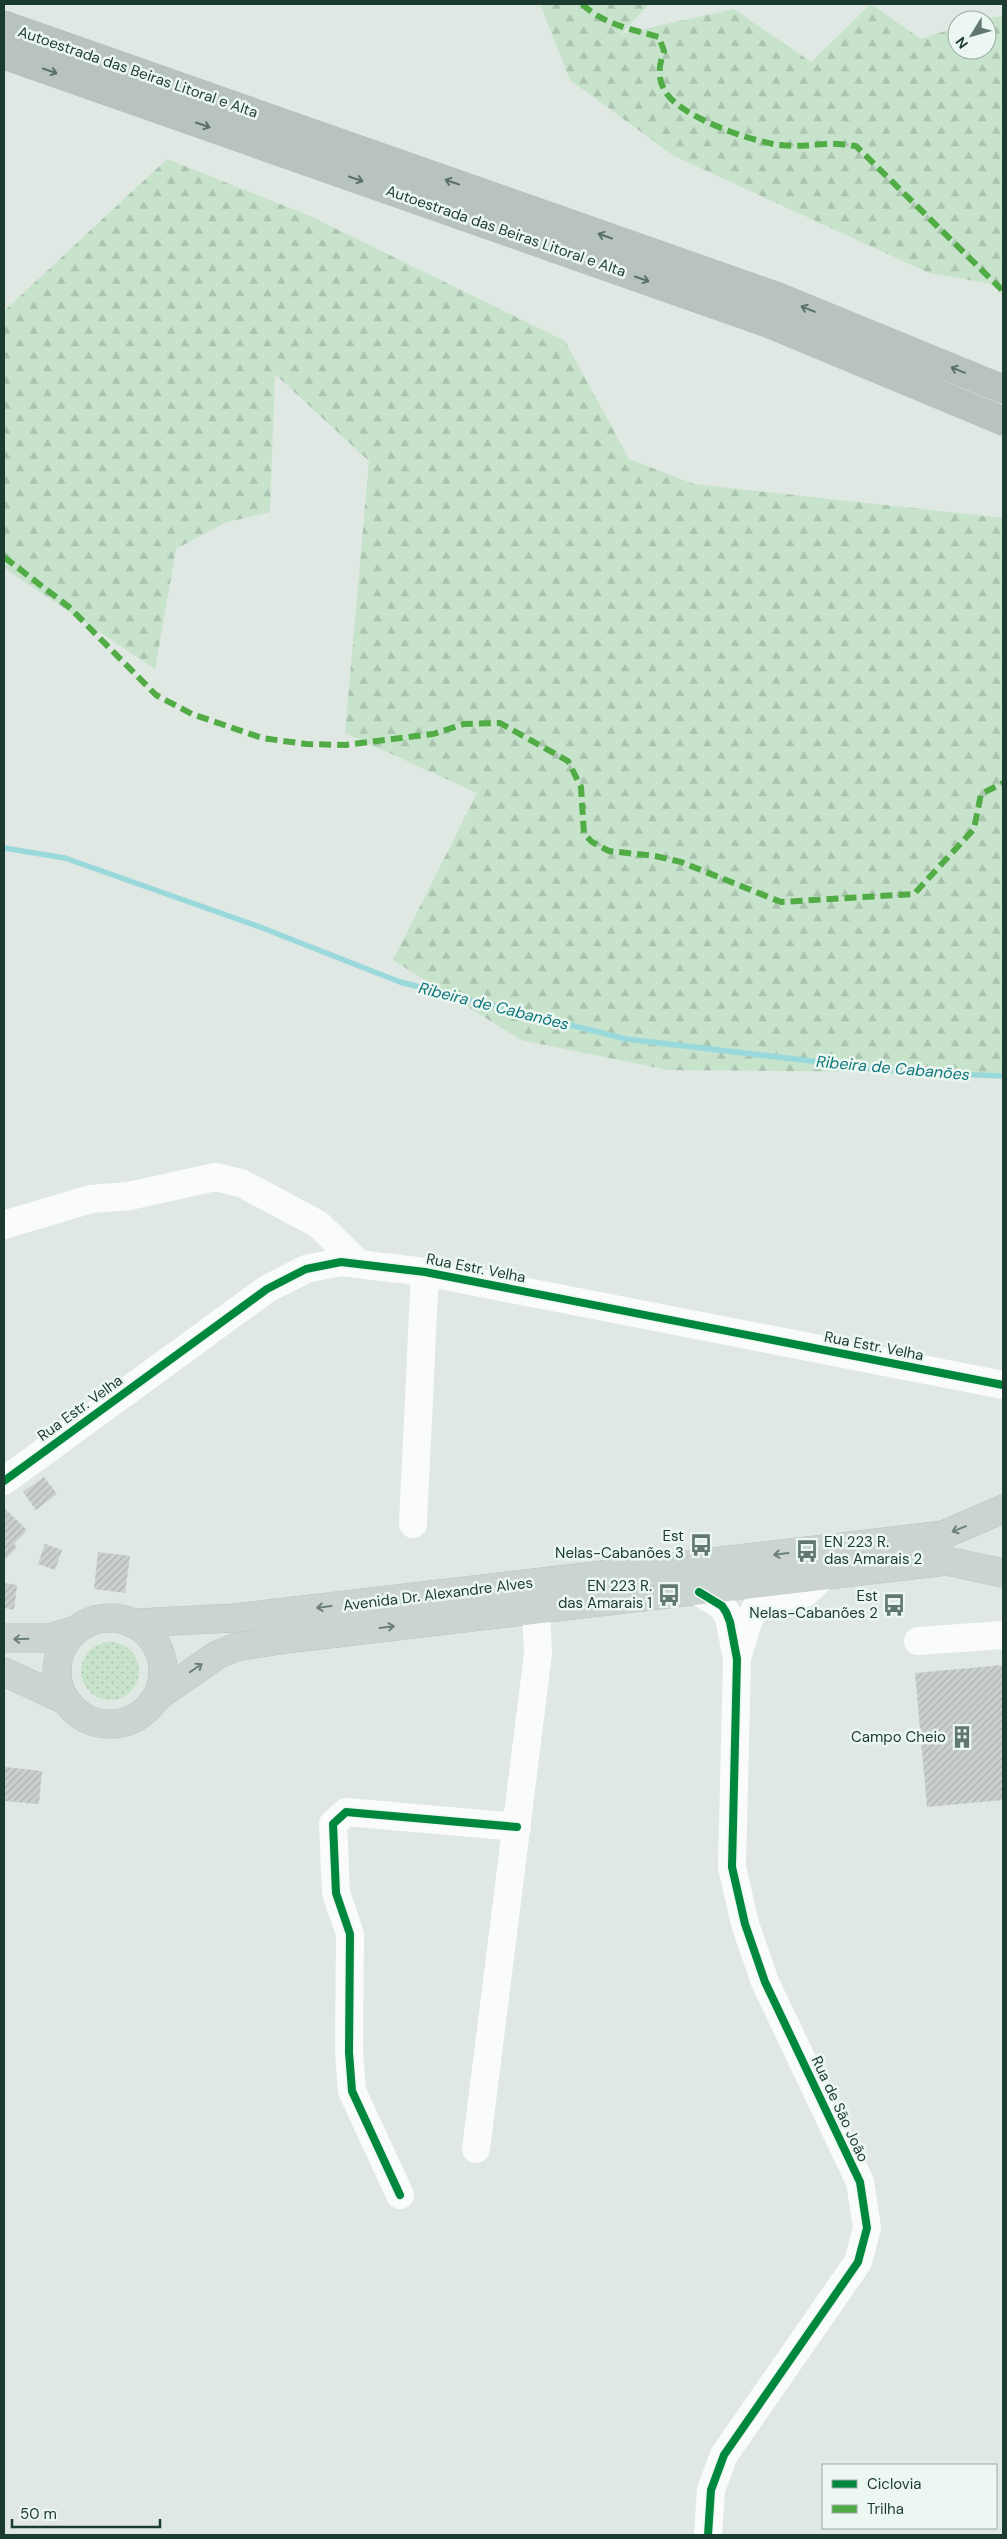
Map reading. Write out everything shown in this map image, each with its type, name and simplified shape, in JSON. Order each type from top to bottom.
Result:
[{"type":"highway","name":"Autoestrada das Beiras Litoral e Alta","points":[[4,25],[776,296],[1003,389]]},
{"type":"highway","name":"Autoestrada das Beiras Litoral e Alta","points":[[4,55],[770,324],[1003,422]]},
{"type":"main road","name":"Avenida Dr. Alexandre Alves","points":[[136,1623],[234,1618],[943,1535],[1003,1509]]},
{"type":"main road","name":"Avenida Dr. Alexandre Alves","points":[[157,1697],[196,1668],[236,1647],[287,1639],[699,1592],[947,1561],[1003,1573]]},
{"type":"main road","points":[[4,1638],[48,1638],[73,1631],[87,1622],[103,1617],[120,1618],[136,1623],[149,1634],[159,1648],[163,1664],[163,1681],[157,1697],[145,1711],[130,1721],[112,1724],[94,1722],[76,1713],[65,1700],[59,1686],[57,1664],[64,1643],[73,1631]]},
{"type":"main road","points":[[4,1672],[65,1700]]},
{"type":"street","points":[[4,1225],[91,1199],[129,1196],[215,1177],[241,1183],[278,1201],[318,1224],[360,1264]]},
{"type":"street","name":"Rua Estr. Velha","points":[[4,1481],[268,1289],[306,1269],[341,1262],[425,1272],[1003,1385]]},
{"type":"street","points":[[413,1524],[425,1272]]},
{"type":"street","points":[[737,1659],[748,1621],[759,1603],[766,1598],[805,1594],[822,1577]]},
{"type":"street","points":[[699,1592],[722,1606],[726,1612],[730,1622],[737,1659]]},
{"type":"street","points":[[476,2149],[538,1654],[536,1610]]},
{"type":"street","points":[[918,1642],[1003,1634]]},
{"type":"street","name":"Rua de São João","points":[[708,2535],[710,2490],[724,2455],[858,2262],[867,2228],[860,2182],[765,1982],[745,1924],[732,1867],[737,1659]]},
{"type":"street","points":[[400,2195],[352,2091],[348,2052],[350,1934],[336,1893],[333,1824],[346,1812],[517,1828]]},
{"type":"green space","points":[[540,4],[649,4],[621,34],[734,9],[811,62],[871,4],[921,39],[947,30],[947,60],[997,60],[997,17],[1003,16],[1003,286],[929,273],[674,156],[570,80]]},
{"type":"green space","points":[[167,159],[310,216],[565,341],[629,459],[694,484],[1003,518],[1003,1073],[668,1070],[521,1040],[393,960],[477,793],[345,733],[369,461],[275,374],[270,512],[224,523],[176,549],[155,669],[4,568],[4,311]]},
{"type":"green space","points":[[110,1642],[121,1644],[134,1655],[139,1671],[137,1682],[126,1695],[110,1700],[99,1698],[86,1687],[81,1671],[83,1660],[94,1647]]},
{"type":"building","points":[[44,1477],[57,1494],[36,1510],[23,1492]]},
{"type":"building","points":[[5,1509],[27,1530],[14,1544],[17,1547],[6,1559],[4,1557]]},
{"type":"building","points":[[45,1544],[62,1550],[55,1570],[38,1564]]},
{"type":"building","points":[[98,1552],[130,1556],[125,1593],[94,1589]]},
{"type":"building","points":[[4,1583],[17,1585],[14,1610],[4,1608]]},
{"type":"building","name":"Campo Cheio","points":[[1003,1665],[1003,1800],[927,1807],[915,1673]]},
{"type":"building","points":[[5,1767],[42,1771],[39,1804],[4,1801]]},
{"type":"waterway","name":"Ribeira de Cabanões","points":[[4,848],[65,858],[260,927],[400,982],[626,1039],[904,1072],[1003,1076]]},
{"type":"marked path","points":[[582,4],[608,21],[659,37],[664,51],[660,71],[662,86],[673,100],[685,110],[700,118],[735,133],[768,143],[792,146],[833,144],[856,146],[1003,291]]},
{"type":"marked path","points":[[4,557],[69,607],[156,695],[192,714],[262,738],[306,744],[345,745],[433,734],[464,724],[500,723],[568,761],[581,787],[584,834],[592,842],[609,851],[655,856],[681,862],[781,902],[914,894],[974,829],[981,794],[1003,783]]},
{"type":"cycle path","points":[[4,1481],[267,1289],[306,1269],[341,1262],[425,1272],[1003,1385]]},
{"type":"cycle path","points":[[699,1592],[722,1606],[726,1612],[730,1622],[737,1659],[732,1867],[745,1924],[765,1982],[860,2182],[867,2228],[858,2262],[724,2455],[711,2490],[708,2535]]},
{"type":"cycle path","points":[[400,2195],[352,2091],[349,2052],[350,1934],[336,1893],[333,1824],[346,1812],[517,1827]]},
{"type":"place","name":"Est Nelas-Cabanões 3","points":[[701,1545]]},
{"type":"place","name":"EN 223 R. das Amarais 2","points":[[807,1551]]},
{"type":"place","name":"EN 223 R. das Amarais 1","points":[[669,1595]]},
{"type":"place","name":"Est Nelas-Cabanões 2","points":[[894,1605]]},
{"type":"place","name":"Campo Cheio","points":[[962,1737]]}]
